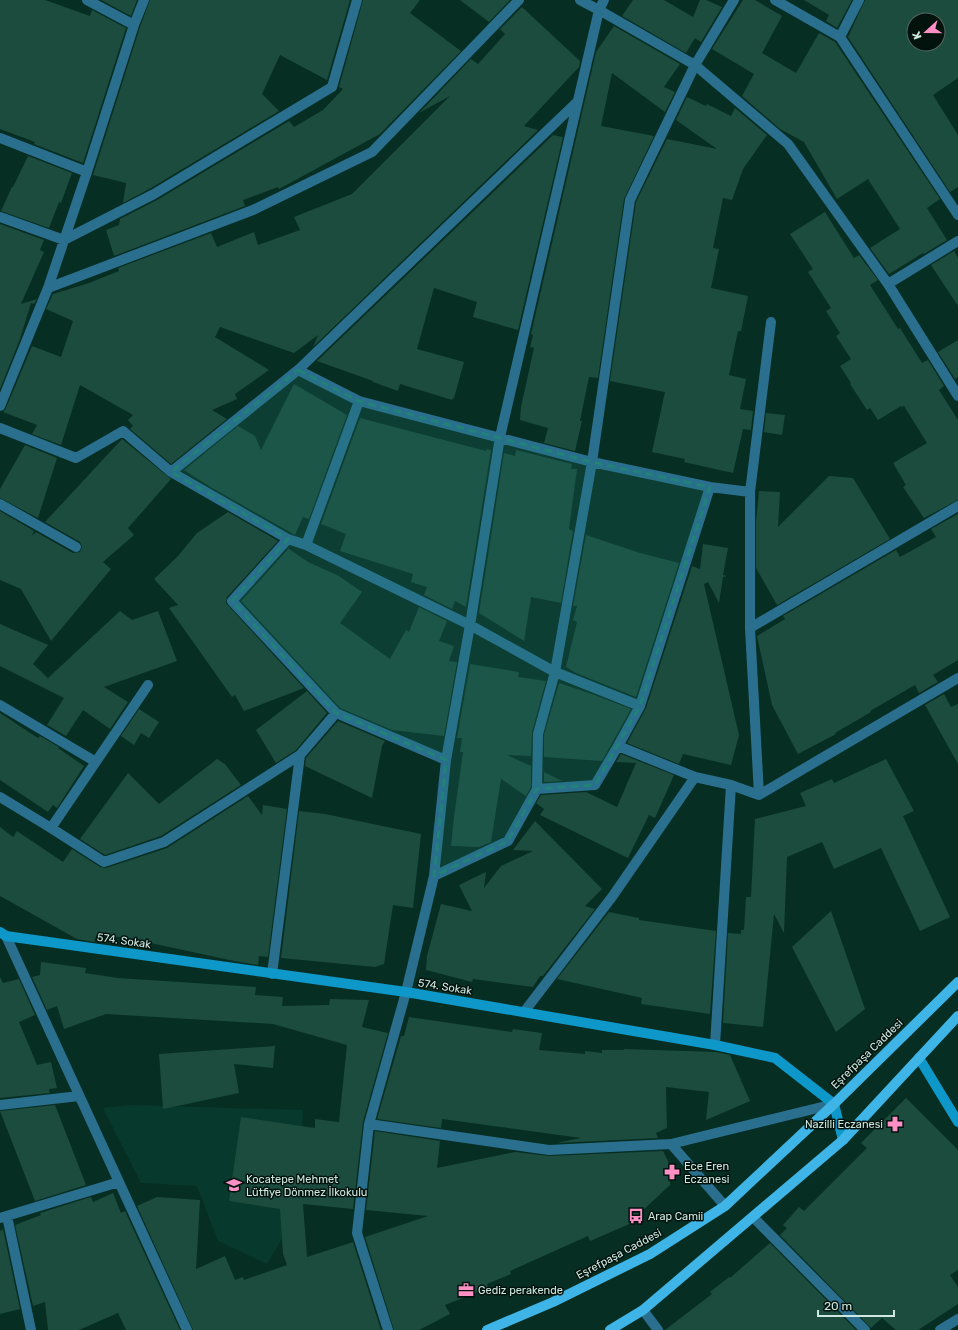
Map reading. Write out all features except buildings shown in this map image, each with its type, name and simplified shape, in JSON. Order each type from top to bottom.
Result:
[{"type":"main road","name":"Eşrefpaşa Caddesi","points":[[487,1330],[552,1302],[650,1254],[725,1206],[834,1104],[958,982]]},
{"type":"main road","points":[[610,1330],[643,1310],[843,1140],[958,1016]]},
{"type":"street","points":[[87,0],[134,25]]},
{"type":"street","points":[[0,406],[48,288],[134,25],[144,0]]},
{"type":"street","points":[[0,217],[64,240],[154,194],[332,87],[357,0]]},
{"type":"street","points":[[48,288],[253,210],[372,152],[519,0]]},
{"type":"street","points":[[580,0],[695,65],[788,144],[888,284],[958,396]]},
{"type":"street","points":[[388,1330],[357,1233],[369,1124],[406,992],[434,876],[446,760],[470,625],[500,437],[598,10],[604,0]]},
{"type":"street","points":[[434,876],[508,841],[537,789],[538,734],[555,672],[592,462],[630,200],[695,65],[734,0]]},
{"type":"street","points":[[775,0],[840,37],[958,215]]},
{"type":"street","points":[[840,37],[859,0]]},
{"type":"street","points":[[171,472],[298,370],[577,102]]},
{"type":"street","points":[[0,138],[87,172]]},
{"type":"street","points":[[888,284],[958,241]]},
{"type":"street","points":[[759,795],[750,628],[750,492],[771,322]]},
{"type":"street","points":[[298,370],[359,401],[592,462],[710,487],[750,492]]},
{"type":"street","points":[[306,545],[359,401]]},
{"type":"street","points":[[0,428],[76,458],[123,431],[171,472],[288,539],[306,545],[470,625],[555,672],[640,706]]},
{"type":"street","points":[[537,789],[594,785],[618,746],[640,706],[710,487]]},
{"type":"street","points":[[0,504],[76,546]]},
{"type":"street","points":[[750,628],[958,506]]},
{"type":"street","points":[[288,539],[232,601],[336,713],[446,760]]},
{"type":"street","points":[[759,795],[958,678]]},
{"type":"street","points":[[51,828],[148,685]]},
{"type":"street","points":[[0,705],[96,762]]},
{"type":"street","points":[[0,797],[104,862],[164,842],[300,755],[336,713]]},
{"type":"street","points":[[618,746],[694,777],[731,785],[759,795]]},
{"type":"street","points":[[272,974],[300,755]]},
{"type":"street","points":[[524,1012],[612,897],[694,777]]},
{"type":"street","points":[[715,1045],[731,785]]},
{"type":"street","points":[[3,934],[187,1330]]},
{"type":"street","name":"574. Sokak","points":[[3,934],[272,974],[406,992],[715,1045],[774,1058],[834,1104]]},
{"type":"street","points":[[919,1058],[958,1122]]},
{"type":"street","points":[[0,1105],[79,1096]]},
{"type":"street","points":[[369,1124],[549,1150],[671,1144],[834,1104],[843,1140]]},
{"type":"street","points":[[671,1144],[725,1206]]},
{"type":"street","points":[[30,1330],[4,1217],[119,1182]]},
{"type":"street","points":[[753,1217],[865,1330]]},
{"type":"street","points":[[643,1310],[658,1330]]},
{"type":"street","points":[[940,1330],[958,1319]]},
{"type":"highlighted area","points":[[298,370],[359,401],[592,462],[710,487],[640,706],[618,746],[595,785],[537,789],[508,841],[434,876],[446,760],[336,713],[232,601],[288,539],[171,472]]},
{"type":"shaded area","name":"Kocatepe Mehmet Lütfiye Dönmez İlkokulu","points":[[131,1105],[303,1110],[298,1212],[267,1264],[218,1241],[197,1186],[141,1183],[103,1108]]},
{"type":"place","name":"Nazilli Eczanesi","points":[[895,1124]]},
{"type":"place","name":"Ece Eren Eczanesi","points":[[672,1172]]},
{"type":"place","name":"Kocatepe Mehmet Lütfiye Dönmez İlkokulu","points":[[234,1185]]},
{"type":"place","name":"Arap Camii","points":[[636,1216]]},
{"type":"place","name":"Gediz perakende","points":[[466,1290]]}]
